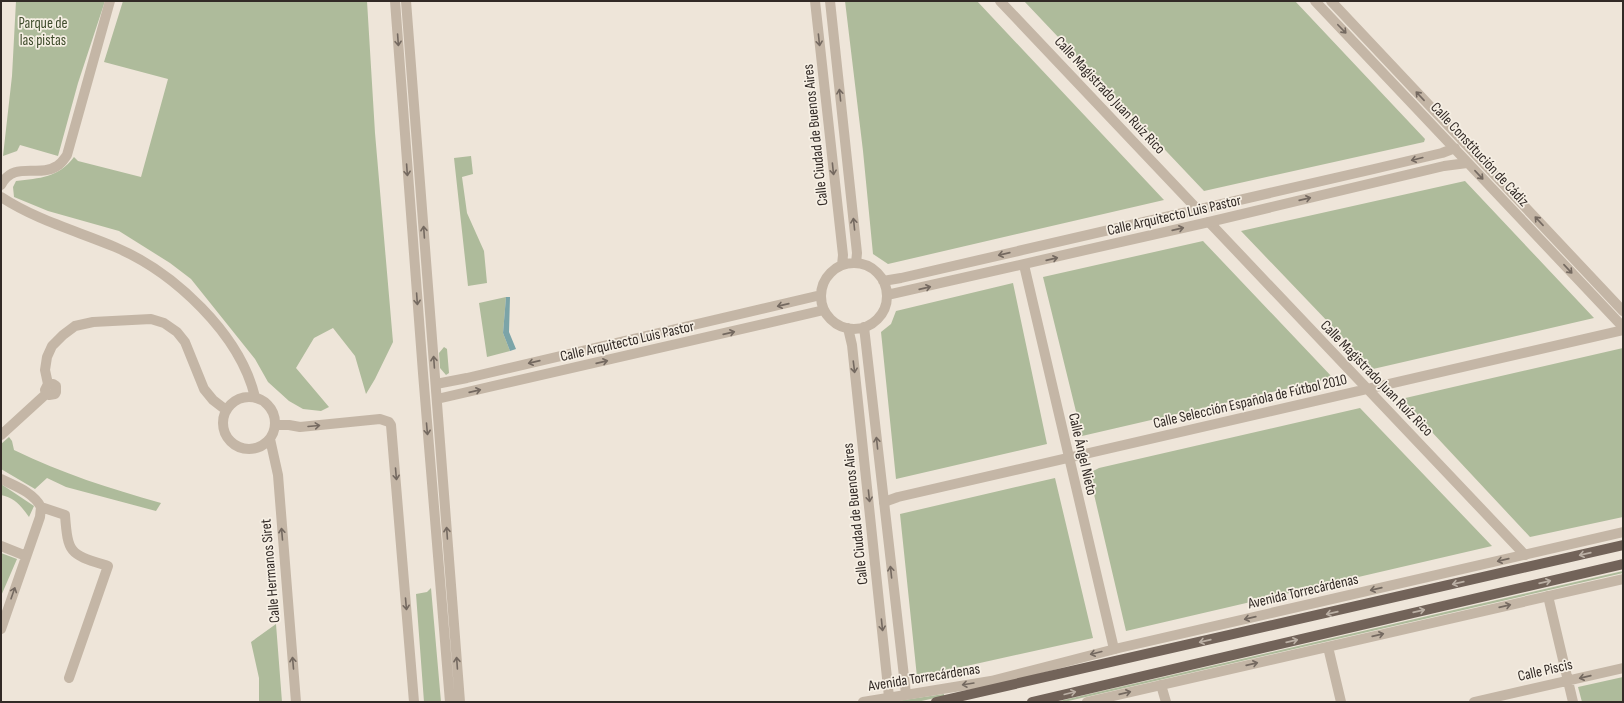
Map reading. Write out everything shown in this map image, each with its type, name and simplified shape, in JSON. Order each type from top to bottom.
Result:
[{"type":"main road","name":"Avenida Torrecárdenas","points":[[936,702],[1623,545]]},
{"type":"main road","points":[[1032,702],[1623,564]]},
{"type":"street","points":[[1,185],[4,179],[11,173],[56,167],[67,155],[110,1]]},
{"type":"street","points":[[395,1],[423,380],[450,702]]},
{"type":"street","points":[[406,1],[460,702]]},
{"type":"street","name":"Calle Ciudad de Buenos Aires","points":[[815,1],[843,255],[842,265]]},
{"type":"street","name":"Calle Ciudad de Buenos Aires","points":[[830,1],[857,252],[856,263]]},
{"type":"street","name":"Calle Magistrado Juan Ruíz Rico","points":[[1000,1],[1198,210]]},
{"type":"street","name":"Calle Constitución de Cádiz","points":[[1315,1],[1623,327]]},
{"type":"street","name":"Calle Constitución de Cádiz","points":[[1331,1],[1623,311]]},
{"type":"street","name":"Calle Arquitecto Luis Pastor","points":[[883,281],[1381,168],[1442,153],[1455,148]]},
{"type":"street","name":"Calle Arquitecto Luis Pastor","points":[[887,295],[1024,265],[1444,166],[1467,163]]},
{"type":"street","points":[[1,197],[37,216],[132,255],[157,271],[182,290],[203,309],[238,353],[245,367],[255,396]]},
{"type":"street","name":"Calle Magistrado Juan Ruíz Rico","points":[[1209,222],[1524,555]]},
{"type":"street","points":[[856,263],[867,266],[876,272],[883,281],[887,295],[885,306],[880,315],[873,322],[864,327],[848,328],[838,325],[830,319],[824,310],[821,295],[822,285],[834,270],[842,265],[856,263]]},
{"type":"street","name":"Calle Ángel Nieto","points":[[1024,265],[1068,458],[1114,649]]},
{"type":"street","name":"Calle Arquitecto Luis Pastor","points":[[436,384],[821,295]]},
{"type":"street","name":"Calle Arquitecto Luis Pastor","points":[[437,399],[824,310]]},
{"type":"street","points":[[1,435],[47,389],[47,357],[52,346],[63,335],[76,326],[93,322],[151,319],[164,323],[177,332],[185,342],[204,389],[213,400],[226,410]]},
{"type":"street","name":"Calle Ciudad de Buenos Aires","points":[[864,327],[906,694]]},
{"type":"street","name":"Calle Ciudad de Buenos Aires","points":[[848,328],[852,345],[866,466],[889,697]]},
{"type":"street","name":"Calle Selección Española de Fútbol 2010","points":[[884,502],[898,497],[1623,330]]},
{"type":"street","points":[[255,396],[271,407],[274,414],[275,428],[270,439],[257,448],[248,449],[236,446],[229,440],[224,430],[224,416],[226,410],[230,404],[236,400],[255,396]]},
{"type":"street","points":[[275,425],[300,427],[380,419],[389,422],[392,436],[414,702]]},
{"type":"street","name":"Calle Hermanos Siret","points":[[270,439],[278,475],[296,702]]},
{"type":"street","points":[[1,479],[37,499],[41,507],[40,517],[1,629]]},
{"type":"street","points":[[41,507],[65,514],[69,546],[74,553],[81,557],[108,566],[69,678]]},
{"type":"street","name":"Avenida Torrecárdenas","points":[[991,681],[1114,649],[1623,532]]},
{"type":"street","points":[[1,546],[26,556]]},
{"type":"street","points":[[1087,702],[1623,579]]},
{"type":"street","points":[[1548,596],[1573,702]]},
{"type":"street","points":[[1328,647],[1341,702]]},
{"type":"street","name":"Avenida Torrecárdenas","points":[[863,702],[906,694],[1104,664]]},
{"type":"street","name":"Calle Piscis","points":[[1474,702],[1623,668]]},
{"type":"street","points":[[1161,685],[1166,702]]},
{"type":"green space","name":"Parque de las pistas","points":[[16,1],[105,1],[78,83],[58,156],[20,145],[17,151],[3,156],[12,76]]},
{"type":"green space","points":[[123,1],[367,1],[375,133],[393,342],[366,394],[355,356],[333,328],[314,338],[296,368],[329,407],[321,411],[303,409],[289,401],[268,382],[255,359],[191,279],[170,263],[119,231],[48,211],[14,197],[13,187],[16,181],[48,176],[62,169],[74,157],[78,161],[141,177],[168,79],[104,62]]},
{"type":"green space","points":[[845,1],[977,1],[1164,200],[888,264],[873,254],[863,151]]},
{"type":"green space","points":[[1024,1],[1295,1],[1425,139],[1424,142],[1204,191]]},
{"type":"green space","points":[[471,156],[473,174],[462,177],[467,213],[484,251],[487,283],[468,286],[454,158]]},
{"type":"green space","points":[[1465,181],[1594,318],[1373,369],[1241,231]]},
{"type":"green space","points":[[1203,241],[1333,378],[1082,436],[1043,277]]},
{"type":"green space","points":[[1013,283],[1047,444],[896,479],[881,332],[891,324],[896,311]]},
{"type":"green space","points":[[506,297],[503,333],[510,351],[487,357],[479,303]]},
{"type":"green space","points":[[444,347],[447,349],[449,373],[446,375],[440,368],[439,353]]},
{"type":"green space","points":[[1623,348],[1623,517],[1530,537],[1401,399]]},
{"type":"green space","points":[[1360,408],[1492,546],[1126,631],[1089,473],[1099,468]]},
{"type":"green space","points":[[9,437],[12,441],[14,450],[32,459],[86,480],[161,503],[156,511],[66,487],[47,478],[35,489],[1,469],[1,444]]},
{"type":"green space","points":[[1055,478],[1093,638],[917,677],[900,514]]},
{"type":"green space","points":[[1,484],[34,506],[29,517],[17,503],[6,496],[1,495]]},
{"type":"green space","points":[[1,553],[17,559],[1,596]]},
{"type":"green space","points":[[1623,571],[1623,573],[1064,702],[1055,702]]},
{"type":"green space","points":[[431,588],[441,702],[424,702],[416,594],[427,592]]},
{"type":"green space","points":[[276,624],[282,702],[259,702],[259,678],[251,642]]},
{"type":"green space","points":[[1623,677],[1623,702],[1582,702],[1578,687]]},
{"type":"green space","points":[[944,694],[944,696],[917,702],[890,702]]},
{"type":"water","points":[[506,297],[510,297],[509,332],[516,349],[510,351],[503,333]]}]
